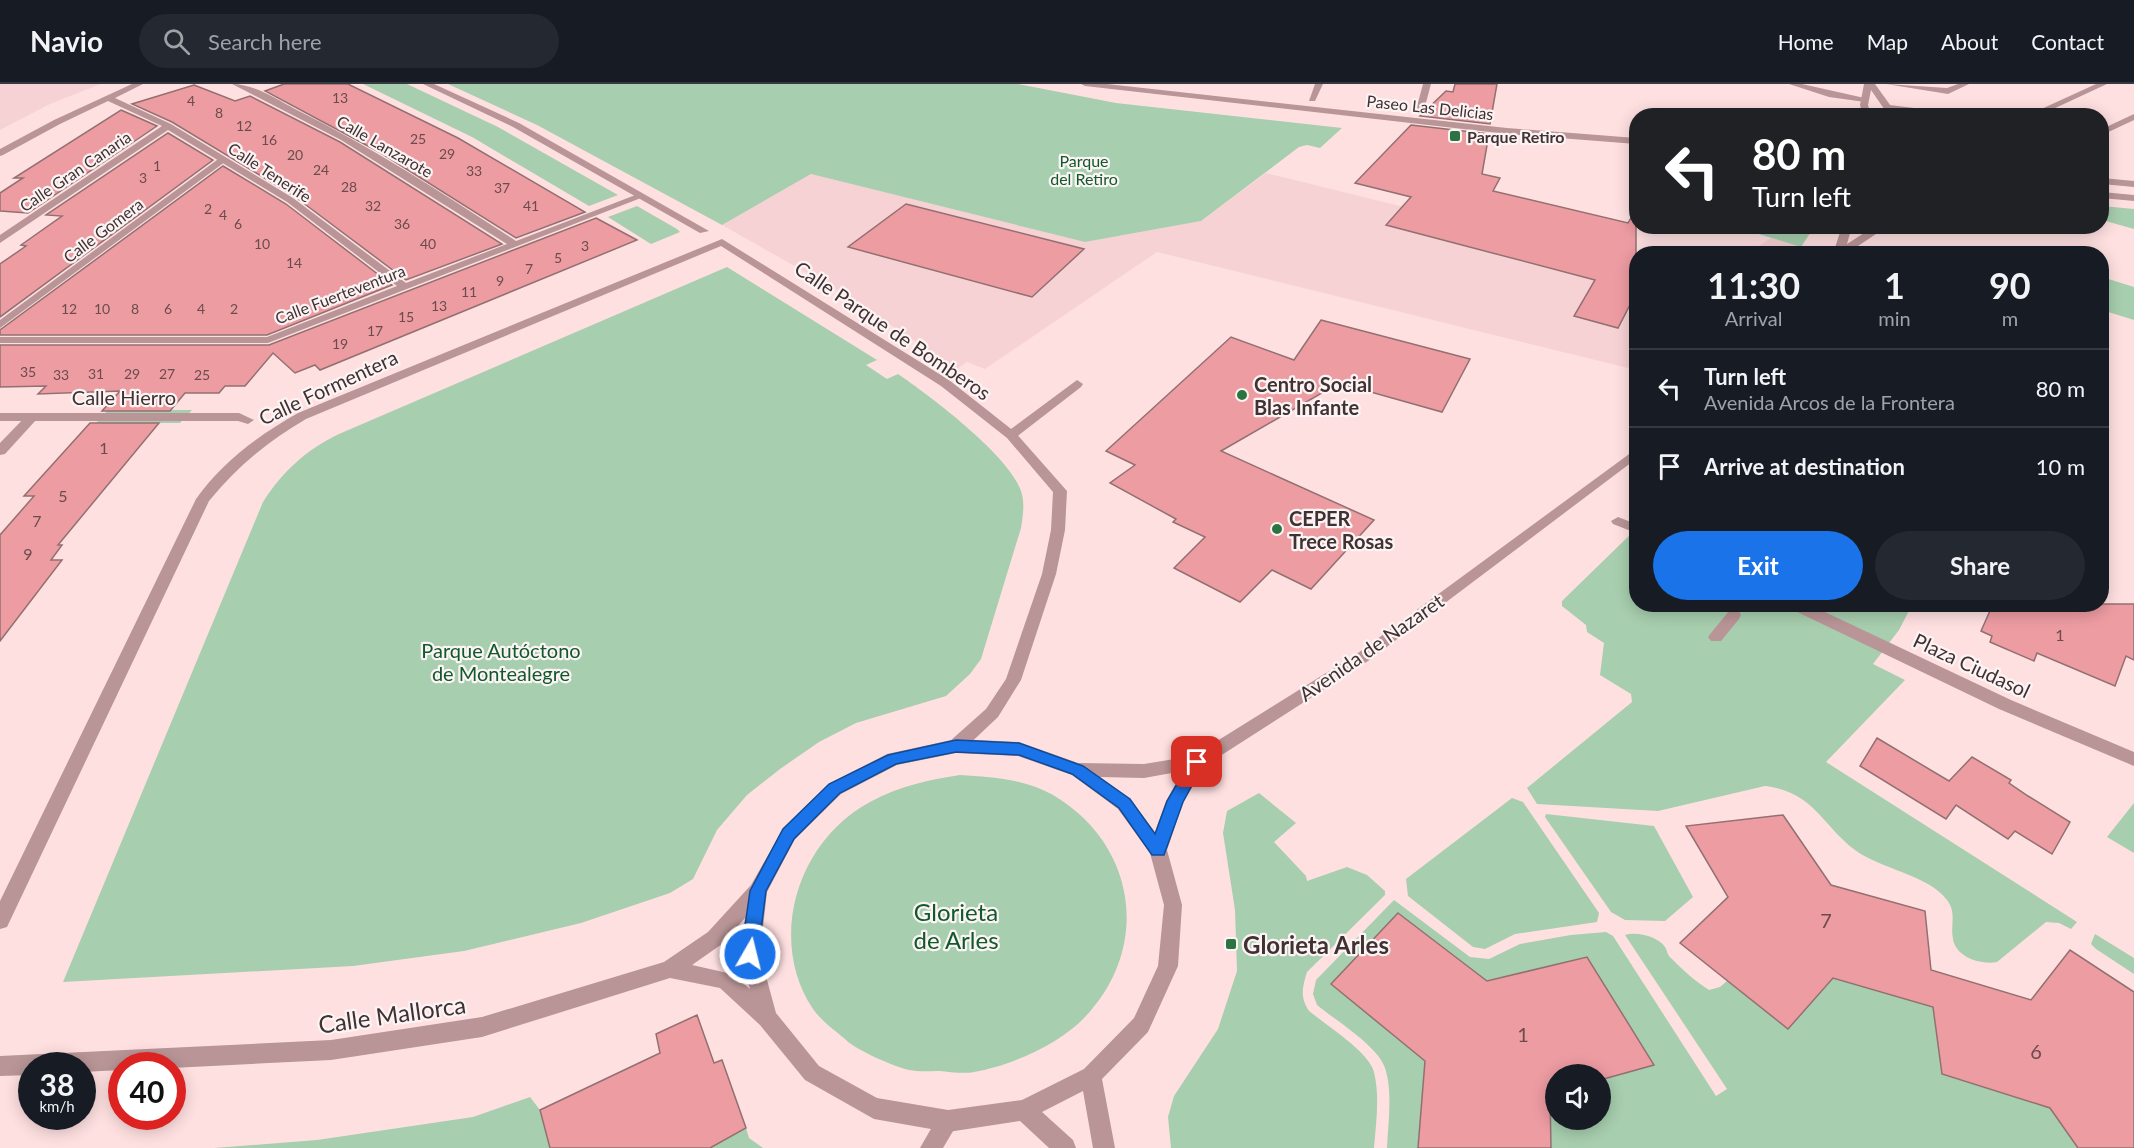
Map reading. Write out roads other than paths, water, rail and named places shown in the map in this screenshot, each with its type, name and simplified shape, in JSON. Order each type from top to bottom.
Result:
[{"type":"street","points":[[0,153],[57,122],[139,84]]},
{"type":"street","name":"Calle Lanzarote","points":[[236,84],[268,98],[392,165],[514,244]]},
{"type":"street","points":[[427,84],[516,125],[704,231]]},
{"type":"street","name":"Paseo Las Delicias","points":[[1085,84],[1593,139],[1629,141]]},
{"type":"street","points":[[1312,99],[1319,84]]},
{"type":"street","points":[[1420,110],[1427,84]]},
{"type":"street","points":[[1793,84],[1829,94],[1865,99]]},
{"type":"street","points":[[1866,108],[1865,99],[1869,84]]},
{"type":"street","points":[[1869,84],[1889,108]]},
{"type":"street","points":[[1890,84],[1948,91],[1965,84]]},
{"type":"street","points":[[2048,108],[2103,84]]},
{"type":"street","name":"Calle Tenerife","points":[[108,98],[168,126],[290,200],[405,287]]},
{"type":"street","points":[[2109,129],[2134,117]]},
{"type":"street","name":"Calle Gran Canaria","points":[[0,240],[168,126]]},
{"type":"street","name":"Paseo Las Delicias","points":[[1593,139],[1629,146]]},
{"type":"street","name":"Calle Gomera","points":[[0,326],[224,159]]},
{"type":"street","points":[[2109,182],[2134,184]]},
{"type":"street","name":"Calle Fuerteventura","points":[[0,340],[268,340],[641,196]]},
{"type":"street","points":[[2109,196],[2134,198]]},
{"type":"street","points":[[1853,246],[1871,234]]},
{"type":"street","name":"Calle Parque de Bomberos","points":[[722,242],[945,383],[1011,435],[1060,490],[1058,530],[1049,574],[1013,680],[992,713],[956,746]]},
{"type":"street","name":"Calle Formentera","points":[[0,921],[203,499],[229,467],[260,440],[302,416],[722,242]]},
{"type":"street","points":[[1011,435],[1077,384]]},
{"type":"street","name":"Calle Hierro","points":[[0,417],[239,417],[248,420]]},
{"type":"street","points":[[0,451],[32,417]]},
{"type":"street","name":"Avenida de Nazaret","points":[[1078,770],[1144,771],[1197,762],[1363,657],[1629,458]]},
{"type":"street","points":[[1618,521],[1629,526]]},
{"type":"street","name":"Plaza Ciudasol","points":[[1811,612],[1974,690],[2084,740],[2134,759]]},
{"type":"street","points":[[1716,637],[1734,615]]},
{"type":"street","points":[[670,969],[715,938],[758,891],[789,834],[835,789],[893,759],[956,746],[1019,749],[1078,770],[1124,804],[1158,850],[1173,905],[1168,966],[1141,1025],[1091,1076],[1024,1110],[948,1121],[874,1108],[812,1073],[767,1018],[750,954],[758,891]]},
{"type":"street","points":[[1158,850],[1175,801],[1197,762]]},
{"type":"street","name":"Calle Mallorca","points":[[0,1066],[343,1048],[482,1027],[670,969],[724,980],[767,1018]]},
{"type":"street","points":[[1091,1076],[1104,1148]]},
{"type":"street","points":[[1024,1110],[1065,1148]]},
{"type":"street","points":[[931,1148],[948,1121]]},
{"type":"place","name":"Parque Retiro","points":[[1455,136]]},
{"type":"place","name":"Centro Social Blas Infante","points":[[1242,395]]},
{"type":"place","name":"CEPER Trece Rosas","points":[[1277,529]]},
{"type":"place","name":"Glorieta Arles","points":[[1231,944]]},
{"type":"park label","name":"Parque del Retiro","points":[[1084,169]]},
{"type":"park label","name":"Parque Autóctono de Montealegre","points":[[501,662]]},
{"type":"park label","name":"Glorieta de Arles","points":[[956,925]]}]
